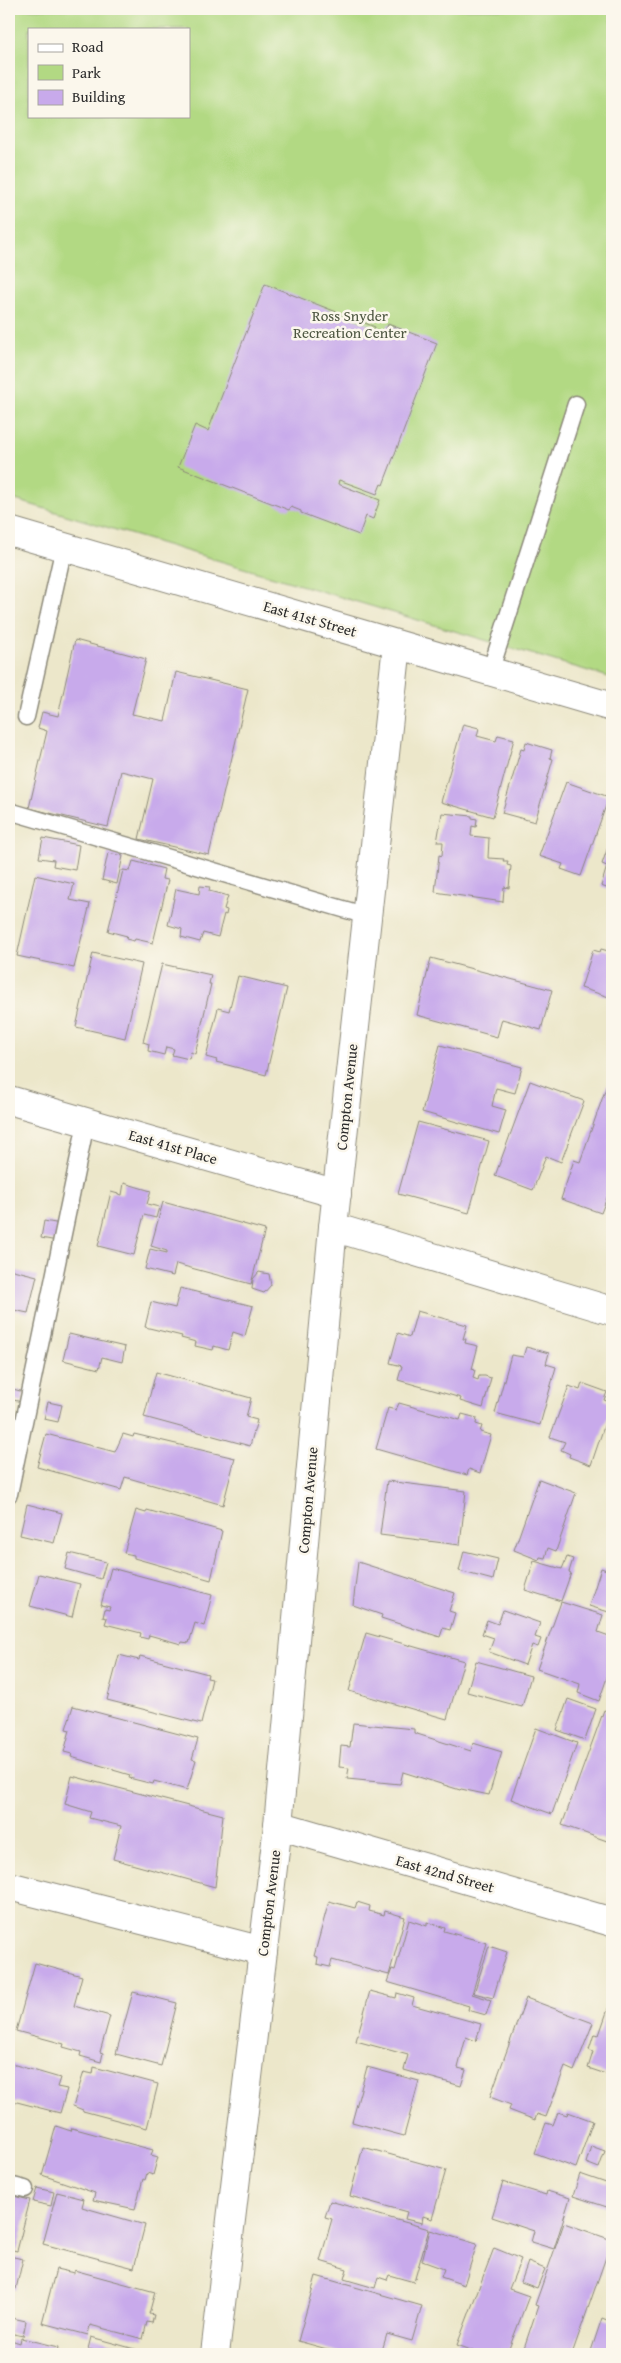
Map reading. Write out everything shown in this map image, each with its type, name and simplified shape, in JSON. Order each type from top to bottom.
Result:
[{"type":"street","name":"East 41st Street","points":[[9,531],[612,707]]},
{"type":"street","name":"Compton Avenue","points":[[215,2354],[278,1825],[333,1226],[397,645]]},
{"type":"street","name":"East 41st Place","points":[[9,1100],[337,1194]]},
{"type":"street","points":[[333,1226],[612,1311]]},
{"type":"street","name":"East 42nd Street","points":[[278,1825],[612,1922]]},
{"type":"street","points":[[9,1886],[263,1951]]},
{"type":"lane","points":[[490,672],[576,404]]},
{"type":"lane","points":[[26,716],[64,547]]},
{"type":"lane","points":[[9,811],[367,916]]},
{"type":"lane","points":[[9,1494],[86,1123]]},
{"type":"lane","points":[[9,2185],[25,2190]]},
{"type":"green space","name":"Ross Snyder Recreation Center","points":[[9,9],[612,9],[612,678],[9,498]]},
{"type":"building","points":[[265,284],[375,327],[374,330],[385,333],[388,324],[437,343],[383,485],[381,484],[377,494],[339,480],[338,484],[380,500],[373,519],[366,516],[359,535],[301,513],[301,511],[291,507],[289,510],[178,467],[195,425],[208,431]]},
{"type":"building","points":[[75,640],[146,659],[132,714],[165,721],[176,672],[248,689],[209,855],[139,839],[153,779],[121,771],[108,827],[29,808],[47,731],[38,728],[42,712],[58,716]]},
{"type":"building","points":[[463,724],[479,728],[477,736],[496,741],[498,735],[514,739],[493,817],[441,802]]},
{"type":"building","points":[[526,742],[552,750],[550,758],[553,759],[535,822],[502,813],[521,749],[524,750]]},
{"type":"building","points":[[566,782],[609,797],[581,876],[561,869],[563,864],[539,856]]},
{"type":"building","points":[[442,813],[472,816],[472,818],[477,819],[476,827],[472,826],[471,836],[489,838],[488,858],[508,861],[507,865],[511,866],[509,888],[504,887],[503,902],[435,892],[439,855],[442,856],[443,842],[437,842]]},
{"type":"building","points":[[43,838],[79,845],[75,870],[53,866],[54,860],[39,858]]},
{"type":"building","points":[[608,847],[612,848],[612,890],[601,886],[607,866],[602,864]]},
{"type":"building","points":[[108,853],[123,856],[117,884],[102,880]]},
{"type":"building","points":[[133,861],[164,869],[162,879],[168,880],[153,943],[126,939],[127,936],[108,931],[123,870],[130,871]]},
{"type":"building","points":[[35,875],[74,884],[70,900],[90,904],[74,968],[17,956]]},
{"type":"building","points":[[200,886],[210,887],[209,891],[228,896],[224,909],[227,910],[226,915],[224,914],[218,937],[203,933],[200,942],[181,937],[182,929],[168,925],[176,889],[199,894]]},
{"type":"building","points":[[601,949],[612,952],[612,998],[581,988],[593,950],[600,952]]},
{"type":"building","points":[[93,953],[142,964],[125,1038],[76,1027]]},
{"type":"building","points":[[431,958],[552,990],[541,1030],[502,1019],[497,1037],[417,1015]]},
{"type":"building","points":[[162,964],[211,975],[209,984],[211,984],[195,1054],[191,1052],[189,1059],[172,1055],[174,1049],[166,1047],[164,1055],[148,1051],[149,1044],[143,1042]]},
{"type":"building","points":[[238,976],[287,988],[266,1075],[216,1062],[217,1060],[206,1057],[218,1008],[229,1011]]},
{"type":"building","points":[[440,1045],[522,1067],[515,1093],[496,1088],[492,1106],[506,1110],[499,1134],[422,1112]]},
{"type":"building","points":[[612,1079],[612,1191],[610,1190],[601,1213],[561,1199],[574,1160],[580,1162],[607,1085],[609,1086]]},
{"type":"building","points":[[530,1081],[584,1101],[561,1162],[546,1156],[533,1190],[495,1176]]},
{"type":"building","points":[[418,1122],[489,1141],[469,1213],[398,1194]]},
{"type":"building","points":[[124,1183],[151,1191],[147,1204],[159,1207],[156,1218],[144,1215],[134,1255],[98,1246],[111,1192],[122,1195]]},
{"type":"building","points":[[163,1202],[265,1230],[251,1284],[176,1264],[173,1276],[145,1269],[150,1249],[167,1253],[167,1251],[151,1246]]},
{"type":"building","points":[[44,1221],[61,1224],[57,1241],[41,1238]]},
{"type":"building","points":[[9,1269],[37,1276],[28,1313],[9,1309]]},
{"type":"building","points":[[259,1272],[269,1274],[271,1285],[264,1293],[252,1289],[253,1279]]},
{"type":"building","points":[[180,1288],[253,1306],[245,1336],[233,1332],[228,1350],[214,1346],[213,1350],[195,1346],[196,1342],[181,1338],[182,1336],[145,1327],[151,1302],[175,1308]]},
{"type":"building","points":[[417,1311],[467,1325],[463,1339],[466,1339],[465,1343],[478,1346],[472,1369],[475,1370],[473,1378],[478,1380],[479,1376],[485,1376],[491,1378],[483,1408],[460,1401],[461,1398],[398,1380],[402,1366],[390,1363],[398,1333],[410,1337]]},
{"type":"building","points":[[69,1334],[125,1347],[122,1362],[102,1357],[99,1369],[63,1360]]},
{"type":"building","points":[[526,1347],[549,1353],[546,1364],[556,1367],[540,1425],[495,1413],[511,1355],[523,1357]]},
{"type":"building","points":[[156,1372],[251,1398],[246,1417],[257,1420],[250,1446],[144,1417]]},
{"type":"building","points":[[582,1383],[607,1392],[604,1400],[612,1403],[591,1465],[569,1457],[570,1454],[561,1450],[565,1442],[550,1437],[569,1386],[580,1390]]},
{"type":"building","points":[[9,1388],[24,1392],[22,1402],[9,1399]]},
{"type":"building","points":[[48,1402],[62,1405],[58,1422],[44,1419]]},
{"type":"building","points":[[399,1403],[460,1420],[462,1414],[477,1418],[476,1424],[482,1426],[480,1432],[491,1435],[480,1473],[469,1469],[467,1475],[376,1449],[388,1408],[396,1410]]},
{"type":"building","points":[[46,1434],[115,1452],[123,1434],[133,1437],[134,1434],[235,1458],[223,1505],[125,1477],[121,1490],[37,1467]]},
{"type":"building","points":[[539,1479],[576,1493],[556,1551],[548,1548],[545,1558],[540,1557],[539,1560],[514,1550]]},
{"type":"building","points":[[387,1481],[466,1491],[460,1545],[380,1535]]},
{"type":"building","points":[[27,1504],[62,1513],[54,1543],[20,1535]]},
{"type":"building","points":[[136,1510],[146,1513],[147,1510],[222,1531],[211,1580],[134,1558],[134,1555],[124,1553]]},
{"type":"building","points":[[464,1551],[498,1559],[493,1580],[459,1571]]},
{"type":"building","points":[[69,1553],[106,1562],[101,1579],[65,1569]]},
{"type":"building","points":[[567,1557],[573,1559],[569,1572],[571,1573],[561,1601],[525,1590],[534,1561],[562,1569]]},
{"type":"building","points":[[358,1562],[455,1593],[449,1611],[455,1613],[450,1630],[443,1628],[440,1637],[381,1618],[382,1615],[353,1605]]},
{"type":"building","points":[[111,1568],[212,1595],[204,1626],[195,1623],[189,1643],[182,1642],[181,1644],[149,1635],[148,1639],[140,1637],[141,1633],[105,1624],[107,1618],[103,1617],[105,1609],[109,1610],[110,1607],[101,1605]]},
{"type":"building","points":[[601,1568],[612,1572],[612,1613],[589,1606]]},
{"type":"building","points":[[39,1574],[80,1584],[72,1617],[30,1606]]},
{"type":"building","points":[[561,1602],[603,1615],[598,1632],[612,1637],[612,1663],[599,1701],[578,1693],[580,1684],[537,1669]]},
{"type":"building","points":[[503,1610],[540,1623],[535,1637],[541,1639],[538,1647],[532,1645],[525,1665],[489,1652],[494,1638],[482,1634],[487,1620],[498,1624]]},
{"type":"building","points":[[366,1633],[464,1661],[447,1719],[349,1691]]},
{"type":"building","points":[[119,1655],[139,1660],[140,1656],[208,1674],[207,1678],[212,1679],[201,1724],[107,1700]]},
{"type":"building","points":[[476,1661],[531,1676],[522,1707],[467,1692]]},
{"type":"building","points":[[568,1699],[596,1709],[585,1740],[557,1730]]},
{"type":"building","points":[[73,1706],[198,1739],[192,1759],[196,1760],[187,1790],[154,1781],[153,1784],[129,1778],[130,1775],[71,1757],[72,1754],[64,1752],[70,1730],[66,1729]]},
{"type":"building","points":[[604,1710],[612,1713],[612,1826],[607,1841],[562,1825]]},
{"type":"building","points":[[353,1723],[414,1729],[414,1733],[471,1751],[473,1743],[502,1752],[489,1795],[460,1790],[403,1772],[400,1784],[347,1779],[349,1768],[339,1767],[341,1746],[350,1747]]},
{"type":"building","points":[[536,1728],[577,1743],[552,1814],[511,1799]]},
{"type":"building","points":[[72,1776],[223,1815],[215,1887],[113,1859],[121,1826],[89,1818],[91,1812],[65,1804]]},
{"type":"building","points":[[329,1901],[355,1908],[357,1902],[370,1906],[369,1911],[384,1915],[385,1911],[405,1917],[389,1975],[332,1960],[330,1967],[317,1964],[318,1957],[314,1956]]},
{"type":"building","points":[[409,1920],[427,1926],[427,1922],[445,1928],[444,1931],[487,1943],[472,1994],[491,2000],[486,2015],[468,2010],[469,2006],[387,1982],[392,1969],[395,1970]]},
{"type":"building","points":[[489,1946],[507,1952],[493,1998],[474,1993]]},
{"type":"building","points":[[35,1963],[82,1976],[74,2006],[110,2016],[100,2052],[103,2053],[101,2062],[80,2056],[81,2052],[63,2047],[64,2044],[16,2031]]},
{"type":"building","points":[[370,1991],[396,1998],[397,1993],[414,1998],[412,2005],[481,2024],[476,2041],[466,2037],[458,2068],[466,2070],[461,2086],[404,2070],[408,2055],[356,2041]]},
{"type":"building","points":[[133,1992],[177,2003],[161,2066],[116,2054]]},
{"type":"building","points":[[526,1998],[593,2023],[574,2071],[565,2067],[546,2117],[537,2114],[535,2120],[509,2110],[511,2105],[490,2097]]},
{"type":"building","points":[[609,2006],[612,2007],[612,2076],[588,2068],[593,2052],[589,2050],[594,2034],[599,2035]]},
{"type":"building","points":[[12,2064],[60,2078],[57,2087],[67,2089],[60,2113],[9,2100],[9,2075]]},
{"type":"building","points":[[94,2067],[158,2084],[147,2128],[83,2111],[73,2106],[84,2072],[93,2074]]},
{"type":"building","points":[[367,2067],[419,2081],[404,2136],[352,2122]]},
{"type":"building","points":[[558,2112],[567,2115],[568,2112],[593,2121],[576,2168],[535,2153],[546,2123],[553,2125]]},
{"type":"building","points":[[56,2126],[71,2131],[72,2128],[153,2150],[151,2155],[158,2157],[153,2175],[147,2173],[145,2180],[143,2179],[135,2209],[93,2200],[95,2193],[42,2175]]},
{"type":"building","points":[[591,2146],[605,2151],[599,2168],[586,2163]]},
{"type":"building","points":[[363,2147],[446,2170],[432,2219],[423,2216],[422,2223],[405,2219],[407,2212],[350,2196]]},
{"type":"building","points":[[580,2174],[612,2185],[610,2208],[573,2196]]},
{"type":"building","points":[[503,2182],[546,2195],[547,2191],[570,2198],[554,2249],[531,2242],[534,2231],[492,2217]]},
{"type":"building","points":[[37,2188],[54,2192],[51,2206],[33,2202]]},
{"type":"building","points":[[57,2192],[84,2199],[82,2207],[145,2225],[134,2268],[43,2244]]},
{"type":"building","points":[[9,2195],[30,2200],[17,2251],[9,2249]]},
{"type":"building","points":[[330,2201],[429,2229],[414,2282],[389,2275],[387,2280],[378,2277],[375,2288],[344,2279],[347,2269],[320,2261],[332,2219],[325,2217]]},
{"type":"building","points":[[564,2223],[612,2240],[572,2354],[522,2354],[538,2306],[535,2305]]},
{"type":"building","points":[[430,2230],[477,2244],[464,2285],[441,2277],[444,2269],[422,2261]]},
{"type":"building","points":[[494,2248],[521,2259],[509,2289],[529,2296],[507,2354],[483,2354],[457,2345]]},
{"type":"building","points":[[9,2256],[23,2259],[16,2289],[9,2287]]},
{"type":"building","points":[[528,2262],[545,2269],[537,2288],[521,2282]]},
{"type":"building","points":[[56,2269],[74,2273],[74,2270],[155,2292],[149,2314],[154,2315],[152,2323],[147,2322],[143,2339],[90,2325],[88,2335],[42,2323]]},
{"type":"building","points":[[316,2276],[422,2306],[412,2341],[387,2334],[381,2354],[345,2354],[298,2341]]},
{"type":"building","points":[[12,2318],[26,2321],[23,2336],[9,2333]]},
{"type":"building","points":[[602,2318],[612,2322],[612,2354],[590,2354]]},
{"type":"building","points":[[91,2337],[153,2354],[95,2354],[96,2351],[88,2349]]},
{"type":"building","points":[[21,2338],[59,2347],[57,2354],[9,2354],[11,2340],[20,2343]]}]
